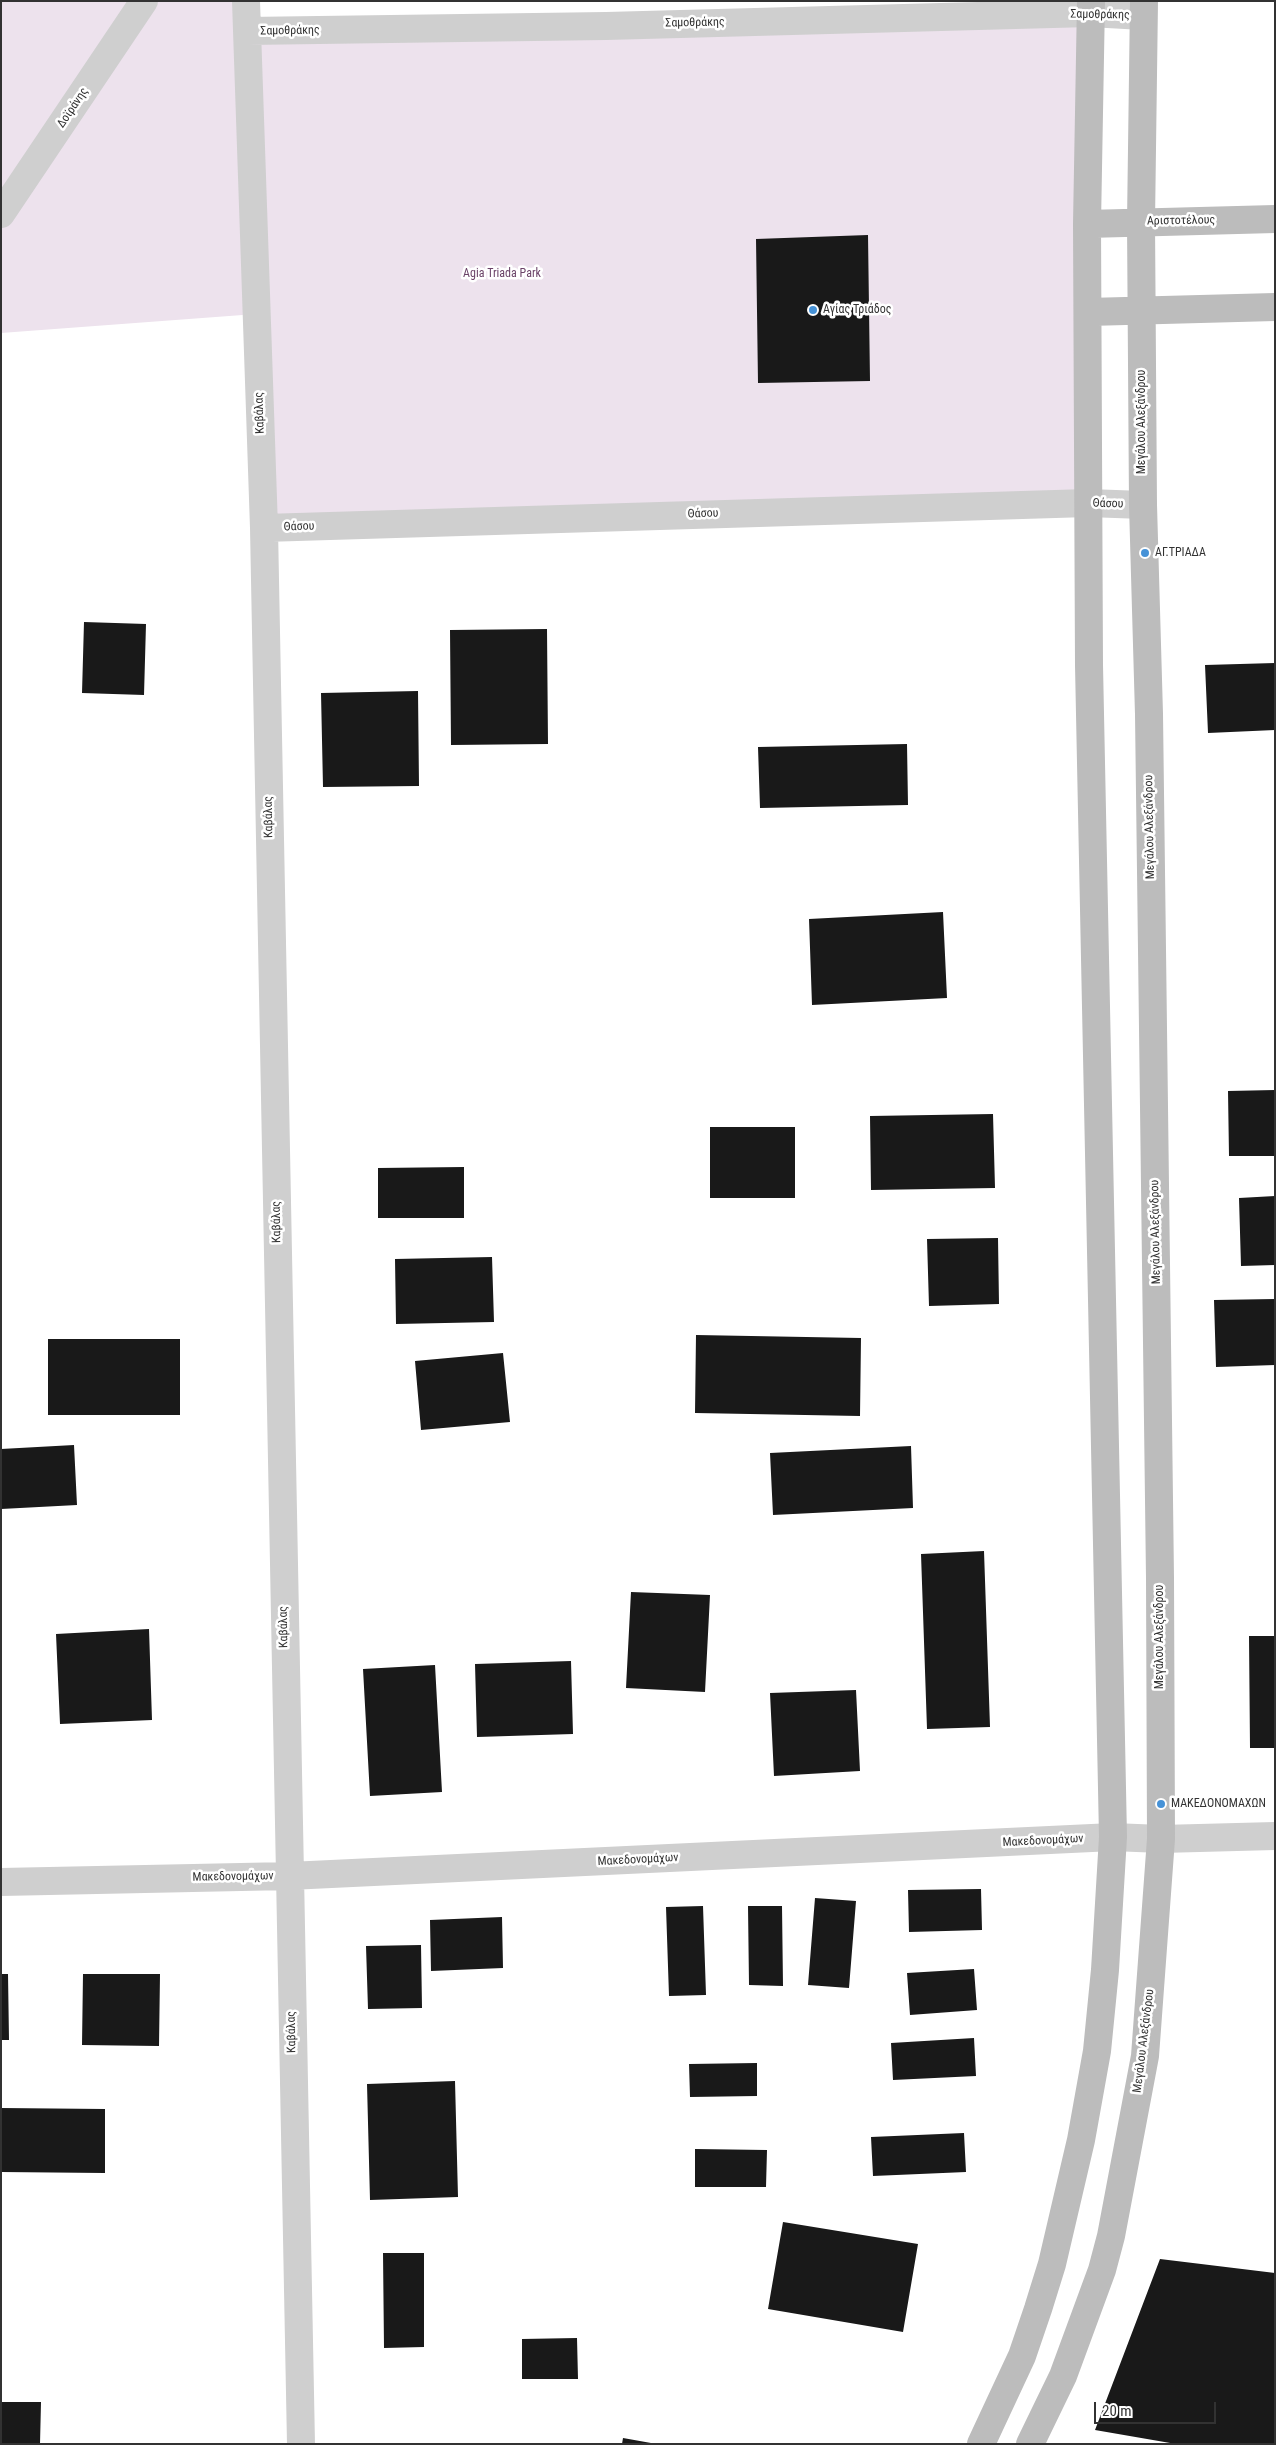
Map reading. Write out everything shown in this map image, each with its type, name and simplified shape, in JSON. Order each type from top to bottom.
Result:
[{"type":"street","name":"Δοϊράνης","points":[[1,214],[144,1]]},
{"type":"street","name":"Καβάλας","points":[[246,1],[264,528],[288,1876],[301,2444]]},
{"type":"street","name":"Σαμοθράκης","points":[[247,31],[596,26],[1090,7],[1143,9]]},
{"type":"street","points":[[981,2444],[1022,2356],[1038,2309],[1052,2264],[1081,2140],[1097,2051],[1105,1970],[1113,1837],[1088,504],[1087,224],[1090,7]]},
{"type":"street","name":"Μεγάλου Αλεξάνδρου","points":[[1030,2444],[1063,2376],[1102,2270],[1111,2236],[1145,2056],[1160,1839],[1160,1568],[1149,714],[1143,505],[1141,222],[1143,9]]},
{"type":"street","name":"Αριστοτέλους","points":[[1087,224],[1275,219]]},
{"type":"street","points":[[1088,312],[1275,306]]},
{"type":"street","name":"Θάσου","points":[[264,528],[1088,504],[1143,505]]},
{"type":"street","name":"Μακεδονομάχων","points":[[1,1882],[288,1876],[1113,1837],[1160,1839],[1275,1836]]},
{"type":"green space","name":"Agia Triada Park","points":[[1,1],[246,1],[247,31],[1090,13],[1088,503],[264,528],[256,314],[1,333]]},
{"type":"building","name":"Αγίας Τριάδος","points":[[868,235],[870,381],[758,383],[756,239]]},
{"type":"building","points":[[84,622],[146,624],[144,695],[82,693]]},
{"type":"building","points":[[547,629],[548,744],[451,745],[450,630]]},
{"type":"building","points":[[1275,663],[1275,730],[1208,733],[1205,665]]},
{"type":"building","points":[[418,691],[419,786],[323,787],[321,693]]},
{"type":"building","points":[[907,744],[908,805],[760,808],[758,747]]},
{"type":"building","points":[[943,912],[947,998],[812,1005],[809,919]]},
{"type":"building","points":[[1275,1090],[1275,1156],[1229,1156],[1228,1091]]},
{"type":"building","points":[[993,1114],[995,1188],[871,1190],[870,1116]]},
{"type":"building","points":[[710,1127],[795,1127],[795,1198],[710,1198]]},
{"type":"building","points":[[464,1167],[464,1218],[378,1218],[378,1168]]},
{"type":"building","points":[[1275,1196],[1275,1265],[1241,1266],[1239,1198]]},
{"type":"building","points":[[998,1238],[999,1304],[929,1306],[927,1239]]},
{"type":"building","points":[[492,1257],[494,1322],[396,1324],[395,1259]]},
{"type":"building","points":[[1275,1299],[1275,1365],[1216,1367],[1214,1300]]},
{"type":"building","points":[[696,1335],[861,1338],[860,1416],[695,1413]]},
{"type":"building","points":[[48,1339],[180,1339],[180,1415],[48,1415]]},
{"type":"building","points":[[503,1353],[510,1422],[421,1430],[415,1361]]},
{"type":"building","points":[[74,1445],[77,1505],[1,1509],[1,1449]]},
{"type":"building","points":[[911,1446],[913,1508],[773,1515],[770,1453]]},
{"type":"building","points":[[984,1551],[990,1727],[927,1729],[921,1554]]},
{"type":"building","points":[[631,1592],[710,1595],[705,1692],[626,1688]]},
{"type":"building","points":[[149,1629],[152,1720],[60,1724],[56,1634]]},
{"type":"building","points":[[1249,1636],[1275,1636],[1275,1748],[1250,1748]]},
{"type":"building","points":[[571,1661],[573,1734],[477,1737],[475,1664]]},
{"type":"building","points":[[435,1665],[442,1792],[370,1796],[363,1669]]},
{"type":"building","points":[[856,1690],[860,1771],[774,1776],[770,1693]]},
{"type":"building","points":[[981,1889],[982,1930],[909,1932],[908,1890]]},
{"type":"building","points":[[815,1898],[856,1901],[849,1988],[808,1985]]},
{"type":"building","points":[[703,1906],[706,1995],[669,1996],[666,1907]]},
{"type":"building","points":[[748,1906],[782,1906],[783,1986],[749,1985]]},
{"type":"building","points":[[502,1917],[503,1968],[431,1971],[430,1920]]},
{"type":"building","points":[[421,1945],[422,2008],[368,2009],[366,1946]]},
{"type":"building","points":[[974,1969],[977,2010],[910,2015],[907,1973]]},
{"type":"building","points":[[1,1974],[8,1974],[9,2040],[1,2040]]},
{"type":"building","points":[[83,1974],[160,1974],[159,2046],[82,2045]]},
{"type":"building","points":[[974,2038],[976,2076],[893,2080],[891,2043]]},
{"type":"building","points":[[757,2063],[757,2096],[690,2097],[689,2064]]},
{"type":"building","points":[[455,2081],[458,2197],[370,2200],[367,2084]]},
{"type":"building","points":[[1,2108],[105,2109],[105,2173],[1,2172]]},
{"type":"building","points":[[964,2133],[966,2172],[873,2176],[871,2137]]},
{"type":"building","points":[[695,2149],[767,2150],[766,2187],[695,2187]]},
{"type":"building","points":[[783,2222],[918,2244],[903,2332],[768,2309]]},
{"type":"building","points":[[383,2253],[424,2253],[424,2347],[384,2348]]},
{"type":"building","points":[[1160,2259],[1275,2273],[1275,2444],[1176,2444],[1095,2430]]},
{"type":"building","points":[[577,2338],[578,2379],[522,2379],[522,2339]]},
{"type":"building","points":[[1,2402],[41,2402],[40,2444],[1,2444]]},
{"type":"building","points":[[623,2438],[651,2443],[651,2444],[622,2444]]},
{"type":"place","name":"Αγίας Τριάδος","points":[[813,310]]},
{"type":"place","name":"ΑΓ.ΤΡΙΑΔΑ","points":[[1145,553]]},
{"type":"place","name":"ΜΑΚΕΔΟΝΟΜΑΧΩΝ","points":[[1161,1804]]}]
